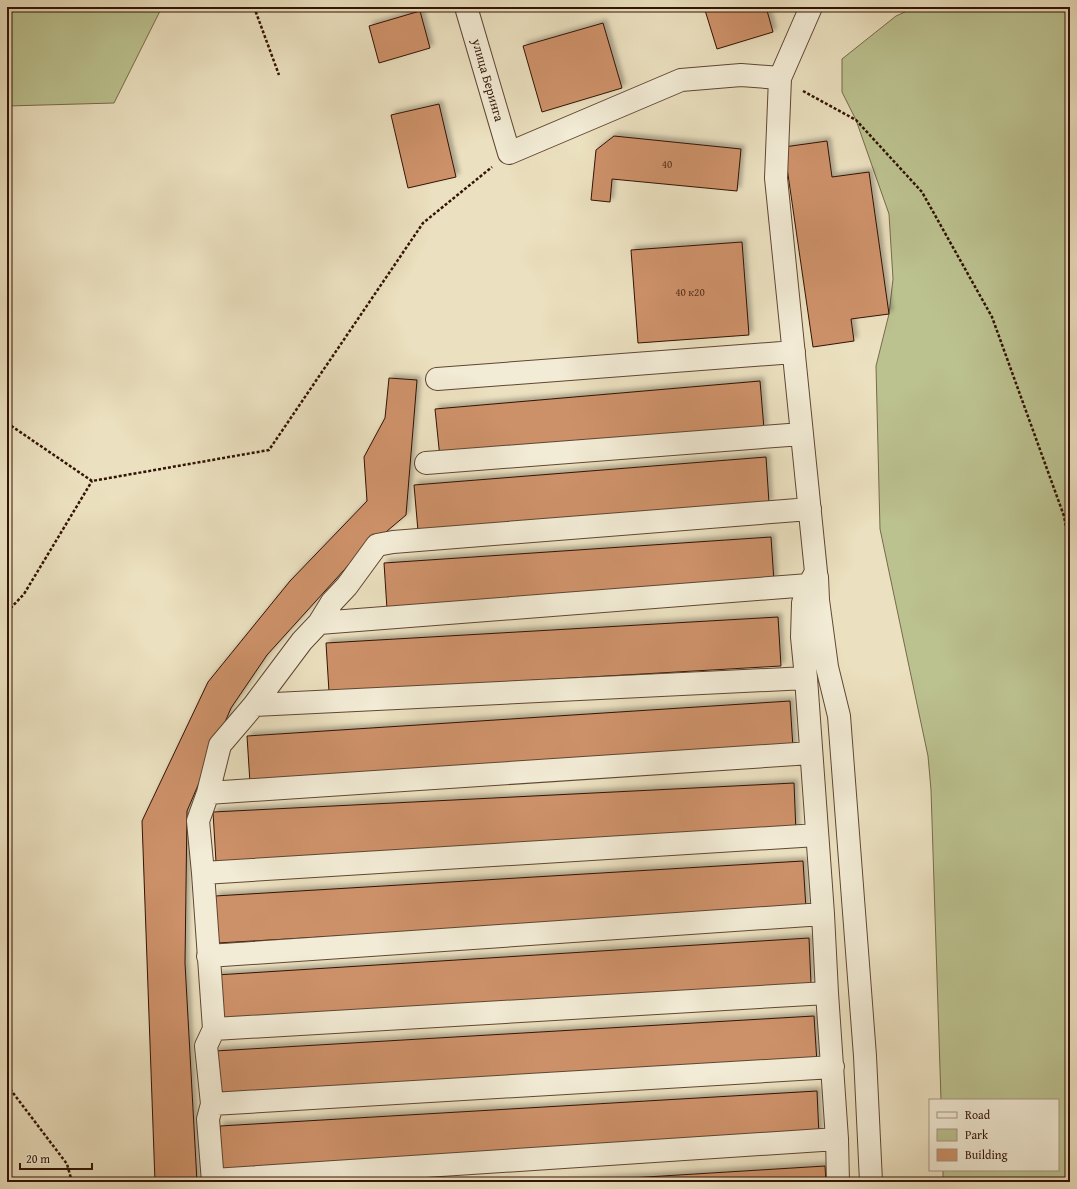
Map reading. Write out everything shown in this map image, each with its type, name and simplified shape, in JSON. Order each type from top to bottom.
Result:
[{"type":"street","name":"улица Беринга","points":[[466,7],[509,153]]},
{"type":"street","points":[[811,7],[780,78],[776,178],[810,509],[813,578],[818,600],[827,667],[839,716],[865,1056],[871,1182]]},
{"type":"street","points":[[509,153],[682,80],[741,75],[780,78]]},
{"type":"street","points":[[437,379],[794,352]]},
{"type":"street","points":[[426,463],[802,434]]},
{"type":"street","points":[[810,509],[393,542],[376,545],[346,586],[332,602],[319,623],[302,641],[254,705],[220,745],[208,793],[198,821],[214,1029],[206,1046],[212,1104],[208,1119],[213,1181],[837,1139]]},
{"type":"street","points":[[319,623],[813,578]]},
{"type":"street","points":[[813,578],[803,603],[802,637],[823,914],[833,1067],[838,1182]]},
{"type":"street","points":[[254,705],[806,678]]},
{"type":"street","points":[[208,793],[811,753]]},
{"type":"street","points":[[203,873],[817,835]]},
{"type":"street","points":[[208,956],[823,914]]},
{"type":"street","points":[[214,1029],[827,993]]},
{"type":"street","points":[[212,1104],[833,1067]]},
{"type":"path","points":[[254,7],[279,75]]},
{"type":"path","points":[[780,78],[856,120],[922,192],[992,318],[1064,516],[1070,548]]},
{"type":"path","points":[[7,422],[92,481],[268,450],[423,223],[509,153]]},
{"type":"path","points":[[7,612],[24,594],[92,481]]},
{"type":"path","points":[[7,1085],[67,1164],[72,1182]]},
{"type":"green space","points":[[7,7],[162,7],[114,103],[7,106]]},
{"type":"green space","points":[[916,7],[1070,7],[1070,1182],[943,1182],[943,1171],[1059,1171],[1059,1099],[941,1099],[931,790],[928,756],[880,529],[876,366],[889,314],[893,279],[889,214],[856,120],[842,92],[842,59],[896,16]]},
{"type":"building","points":[[704,7],[766,7],[773,32],[717,49]]},
{"type":"building","points":[[420,11],[430,48],[379,63],[369,26]]},
{"type":"building","points":[[603,23],[622,88],[542,112],[523,46]]},
{"type":"building","points":[[439,104],[456,177],[408,188],[391,115]]},
{"type":"building","points":[[614,136],[741,149],[737,191],[612,179],[610,202],[591,200],[596,150]]},
{"type":"building","points":[[827,141],[832,177],[869,172],[889,314],[851,319],[854,341],[813,347],[784,147]]},
{"type":"building","points":[[742,242],[749,335],[638,343],[631,250]]},
{"type":"building","points":[[389,378],[417,380],[406,515],[354,559],[267,655],[231,708],[187,811],[185,963],[197,1182],[155,1182],[142,821],[208,682],[290,581],[367,501],[364,457],[385,418]]},
{"type":"building","points":[[760,381],[764,429],[440,458],[435,409]]},
{"type":"building","points":[[766,457],[769,503],[418,531],[414,485]]},
{"type":"building","points":[[771,537],[774,582],[387,609],[384,563]]},
{"type":"building","points":[[778,617],[781,666],[329,692],[326,643]]},
{"type":"building","points":[[790,701],[793,748],[250,783],[247,736]]},
{"type":"building","points":[[794,783],[796,833],[216,862],[213,812]]},
{"type":"building","points":[[803,861],[806,909],[218,943],[215,896]]},
{"type":"building","points":[[809,938],[811,984],[219,1021],[216,975]]},
{"type":"building","points":[[814,1016],[817,1063],[218,1098],[215,1051]]},
{"type":"building","points":[[817,1091],[819,1136],[222,1171],[220,1126]]},
{"type":"building","points":[[825,1166],[826,1182],[565,1182]]}]
